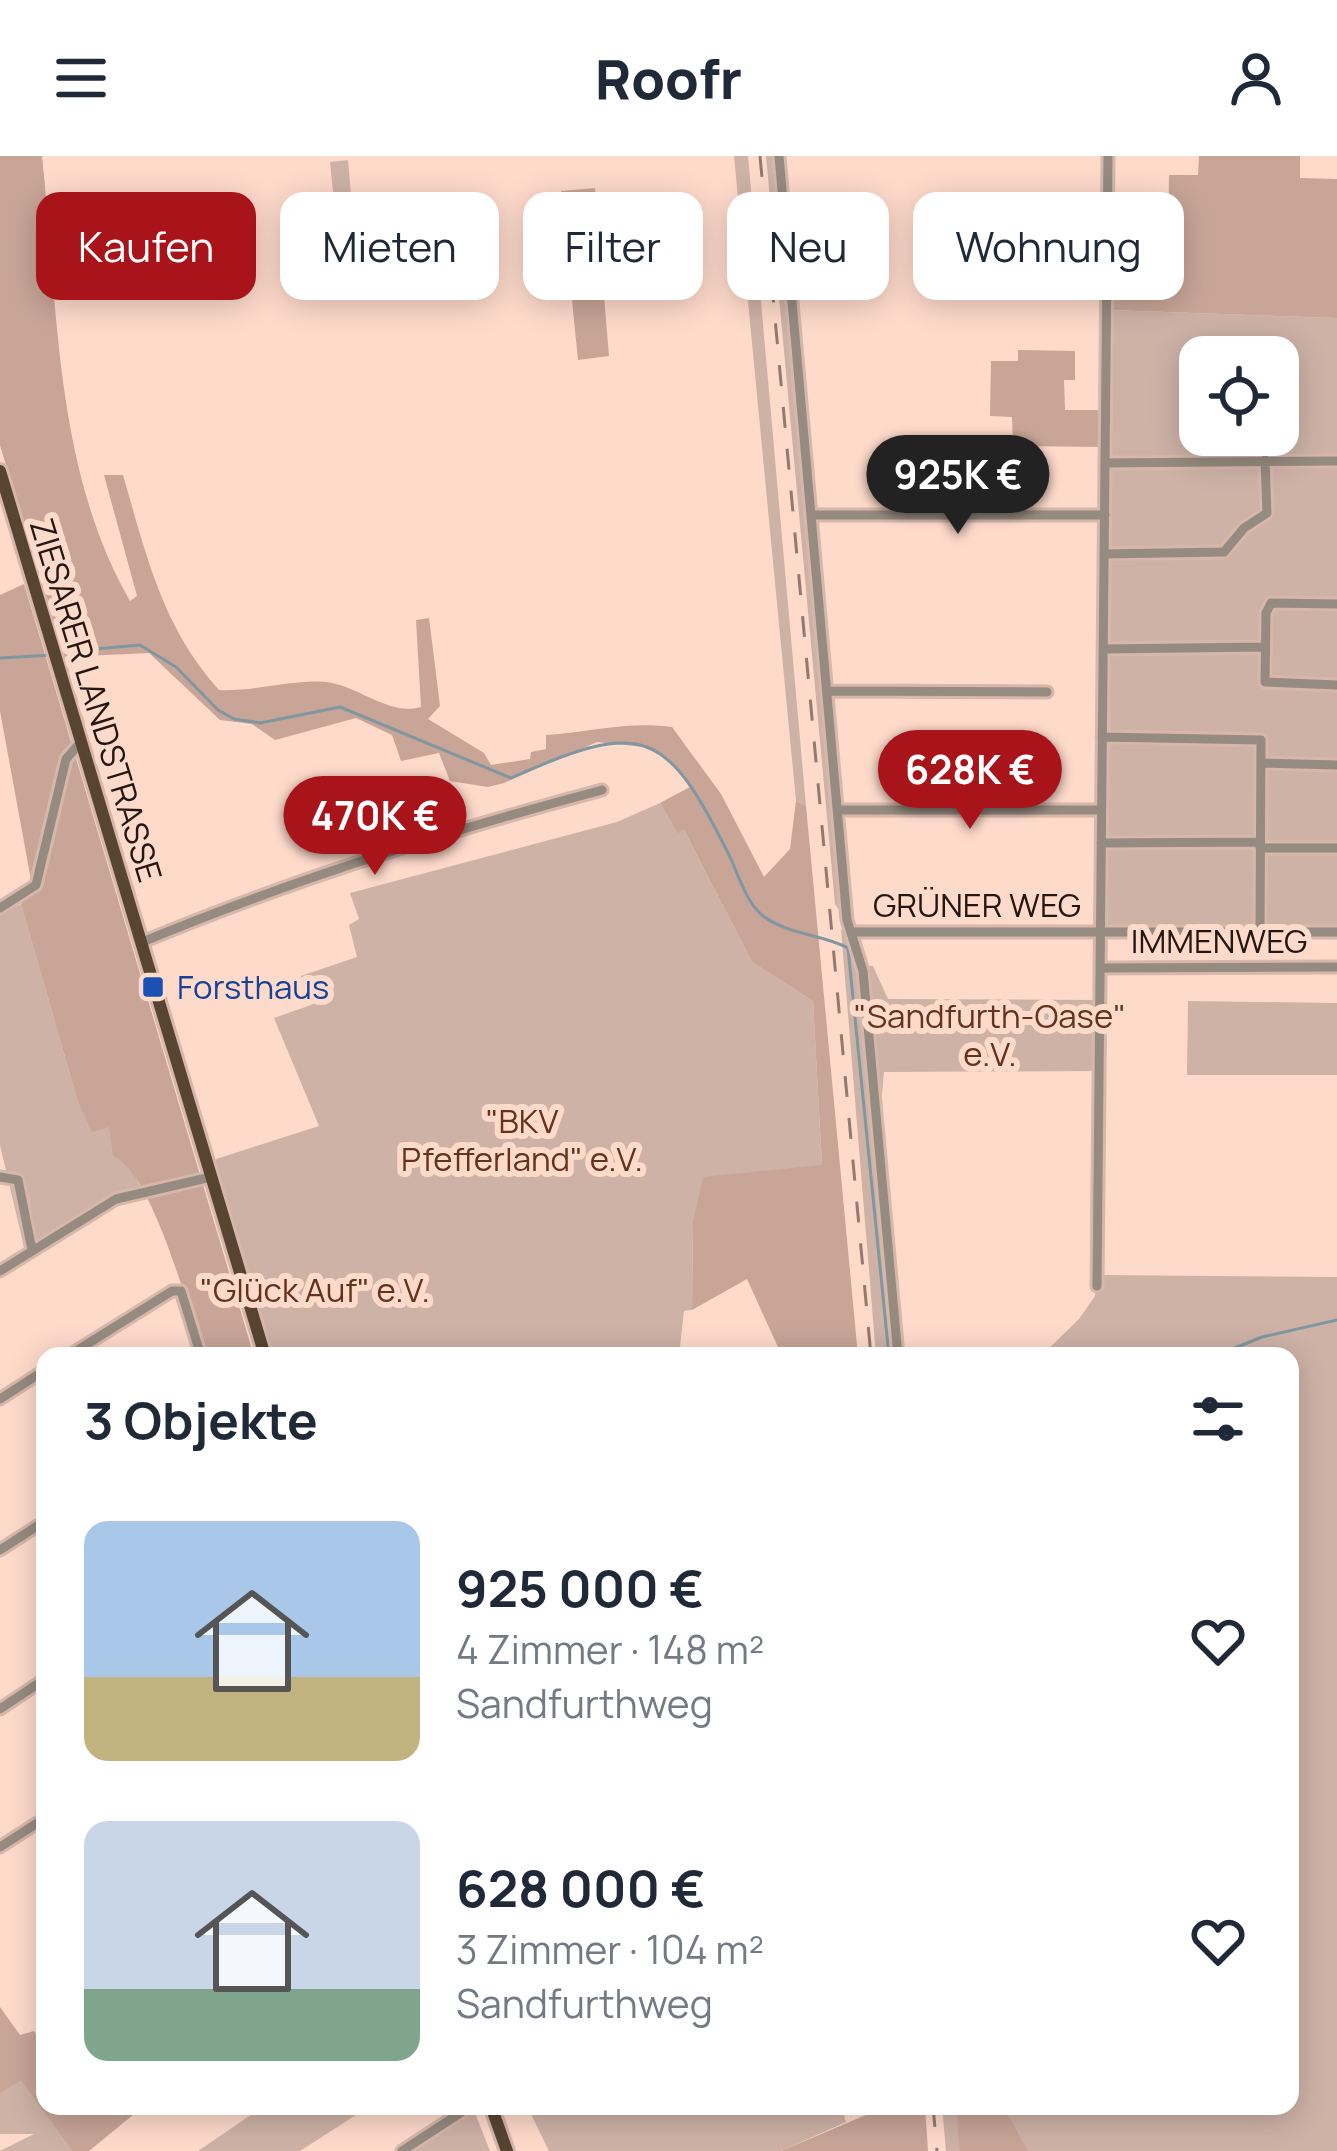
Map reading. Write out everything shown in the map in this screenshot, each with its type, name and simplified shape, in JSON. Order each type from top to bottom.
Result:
[{"type":"main road","name":"ZIESARER LANDSTRASSE","points":[[0,471],[262,1347]]},
{"type":"main road","points":[[498,2115],[507,2151]]},
{"type":"street","points":[[778,156],[847,920],[863,971],[897,1347]]},
{"type":"street","name":"IMMENWEG","points":[[1097,1286],[1108,156]]},
{"type":"street","points":[[1104,554],[1224,552],[1244,528],[1267,513],[1265,460]]},
{"type":"street","points":[[1106,463],[1337,461]]},
{"type":"street","points":[[812,514],[1105,515]]},
{"type":"street","points":[[1337,604],[1271,603],[1264,647],[1265,682],[1337,685]]},
{"type":"street","points":[[1102,649],[1264,647]]},
{"type":"street","points":[[827,691],[1047,692]]},
{"type":"street","points":[[1102,737],[1261,740],[1260,931]]},
{"type":"street","points":[[0,908],[36,885],[66,759],[80,743]]},
{"type":"street","points":[[1261,763],[1337,765]]},
{"type":"street","points":[[140,944],[269,890],[428,837],[602,790]]},
{"type":"street","points":[[839,810],[1101,810]]},
{"type":"street","points":[[1101,843],[1337,848]]},
{"type":"street","name":"IMMENWEG","points":[[1101,931],[1337,932]]},
{"type":"street","name":"GRÜNER WEG","points":[[853,932],[1101,931]]},
{"type":"street","name":"IMMENWEG","points":[[1101,968],[1337,967]]},
{"type":"street","points":[[0,1177],[15,1177],[32,1250]]},
{"type":"street","points":[[0,1271],[129,1194],[211,1177]]},
{"type":"street","points":[[83,1347],[172,1292],[181,1292],[198,1347]]},
{"type":"street","points":[[0,1399],[36,1376]]},
{"type":"street","points":[[0,1550],[36,1527]]},
{"type":"street","points":[[0,1709],[36,1685]]},
{"type":"street","points":[[0,1847],[36,1823]]},
{"type":"street","points":[[402,2151],[457,2115]]},
{"type":"green space","points":[[734,156],[748,156],[751,192],[737,192]]},
{"type":"green space","points":[[766,156],[775,156],[778,192],[769,192]]},
{"type":"green space","points":[[348,160],[351,192],[333,192],[330,162]]},
{"type":"green space","points":[[748,300],[761,300],[806,806],[796,801]]},
{"type":"green space","points":[[779,300],[788,300],[841,913],[835,904]]},
{"type":"green space","points":[[1110,310],[1337,318],[1337,930],[1105,927]]},
{"type":"green space","name":"\"BKV Pfefferland\" e.V.","points":[[660,803],[678,832],[684,830],[752,962],[813,1001],[822,1166],[693,1222],[692,1310],[684,1311],[680,1347],[268,1347],[213,1160],[319,1126],[274,1018],[311,1005],[308,994],[295,998],[289,980],[357,957],[349,925],[359,919],[350,893],[617,822]]},
{"type":"green space","points":[[21,904],[77,1099],[109,1126],[141,1188],[119,1194],[24,1247],[0,1145],[0,914]]},
{"type":"green space","points":[[841,929],[850,936],[860,968],[894,1347],[875,1347]]},
{"type":"green space","name":"\"Sandfurth-Oase\" e.V.","points":[[865,966],[873,966],[888,999],[1097,1000],[1096,1071],[884,1072],[880,1116]]},
{"type":"green space","points":[[1188,1001],[1337,1003],[1337,1075],[1187,1075]]},
{"type":"green space","points":[[1100,1275],[1337,1277],[1337,2151],[946,2151],[943,2115],[1299,2115],[1299,1347],[1050,1347],[1095,1296]]},
{"type":"green space","points":[[21,2079],[36,2100],[36,2115],[46,2115],[72,2151],[0,2151],[34,2134],[0,2134],[0,2094]]},
{"type":"green space","points":[[251,2115],[356,2115],[300,2151],[198,2151]]},
{"type":"green space","points":[[462,2115],[476,2115],[490,2151],[408,2151]]},
{"type":"green space","points":[[531,2115],[844,2115],[846,2122],[781,2151],[549,2151]]},
{"type":"shaded area","points":[[0,156],[42,156],[45,192],[36,192],[36,300],[55,300],[73,441],[105,550],[130,601],[137,596],[104,475],[123,475],[148,561],[170,615],[199,666],[219,690],[332,683],[399,708],[421,707],[416,620],[429,618],[440,706],[428,719],[484,753],[491,765],[530,759],[531,752],[546,749],[546,735],[624,726],[672,727],[721,794],[764,877],[790,849],[796,801],[806,806],[857,1347],[778,1347],[747,1279],[692,1310],[693,1222],[703,1177],[822,1165],[813,1001],[752,962],[684,830],[678,833],[660,803],[690,787],[668,758],[643,747],[597,742],[504,783],[488,787],[450,781],[439,753],[401,761],[392,735],[356,718],[275,740],[252,724],[220,720],[149,653],[62,657],[0,445]]},
{"type":"shaded area","points":[[1199,156],[1300,156],[1300,178],[1337,179],[1337,318],[1110,310],[1110,300],[1184,300],[1184,192],[1169,192],[1169,175],[1198,175]]},
{"type":"shaded area","points":[[572,300],[604,300],[609,356],[578,360]]},
{"type":"shaded area","points":[[1018,350],[1075,351],[1075,380],[1064,380],[1065,410],[1102,410],[1102,447],[1013,446],[1012,417],[990,416],[991,361],[1018,361]]},
{"type":"shaded area","points":[[24,584],[251,1347],[200,1347],[179,1278],[142,1188],[128,1167],[113,1156],[109,1127],[92,1132],[77,1099],[21,904],[31,880],[0,711],[0,595]]},
{"type":"shaded area","points":[[0,2007],[20,2035],[36,2034],[36,2101],[21,2080],[0,2094]]},
{"type":"shaded area","points":[[46,2115],[133,2115],[89,2151],[72,2151]]},
{"type":"shaded area","points":[[866,2115],[926,2115],[928,2151],[781,2151]]},
{"type":"shaded area","points":[[957,2115],[1008,2115],[1028,2151],[960,2151]]},
{"type":"waterway","points":[[61,652],[140,645],[176,667],[218,710],[234,719],[260,723],[340,707],[511,778],[593,747],[623,743],[647,747],[669,760],[709,816],[757,910],[782,927],[848,948],[888,1347]]},
{"type":"waterway","points":[[0,658],[52,655]]},
{"type":"waterway","points":[[1237,1347],[1337,1320]]},
{"type":"railway","points":[[760,156],[870,1347]]},
{"type":"railway","points":[[934,2115],[937,2151]]},
{"type":"place","name":"Forsthaus","points":[[153,987]]},
{"type":"park label","name":"\"Glück Auf\" e.V.","points":[[315,1290]]}]
